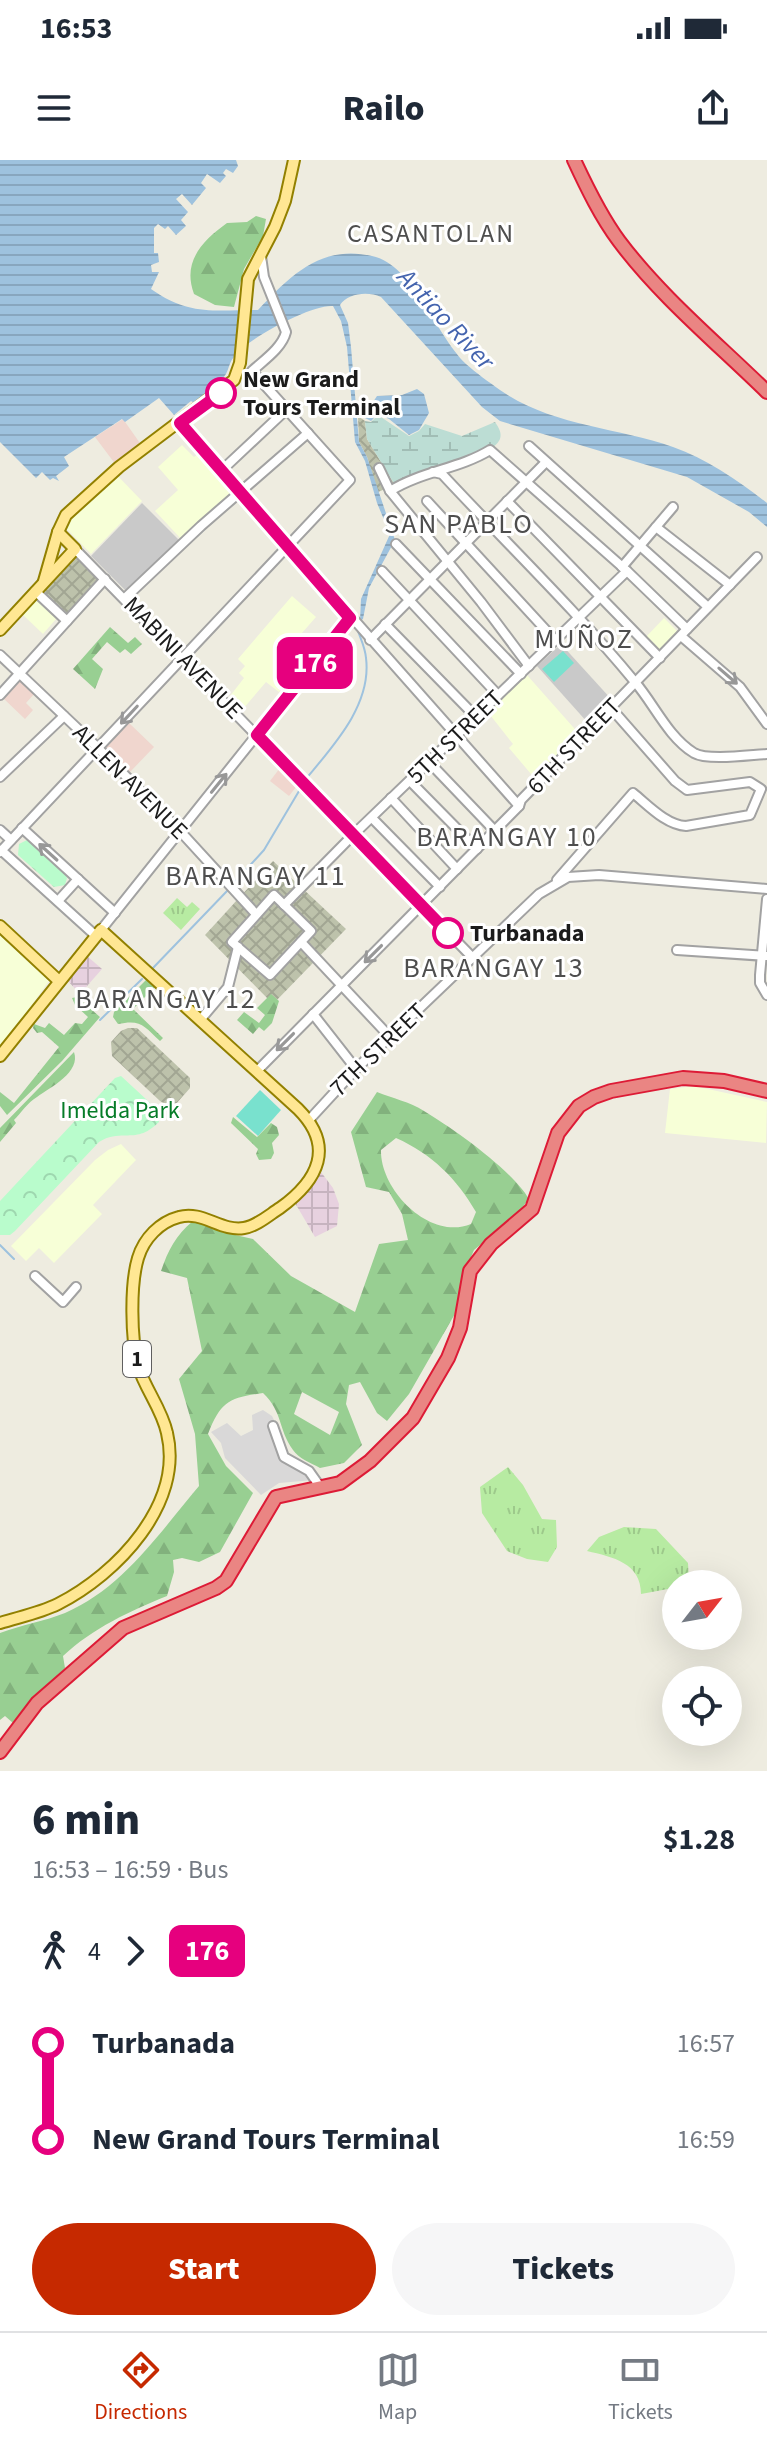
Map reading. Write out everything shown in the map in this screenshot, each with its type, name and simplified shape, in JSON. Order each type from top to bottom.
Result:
[{"type":"highway","points":[[574,160],[601,214],[639,265],[767,392]]},
{"type":"highway","points":[[0,1752],[37,1703],[123,1628],[226,1581],[276,1497],[340,1483],[355,1475],[413,1418],[448,1358],[460,1328],[470,1271],[491,1244],[532,1209],[558,1133],[579,1106],[611,1091],[683,1078],[724,1081],[767,1091]]},
{"type":"main road","points":[[44,581],[66,515],[119,467],[229,386],[238,372],[248,279],[284,204],[294,160]]},
{"type":"main road","name":"MABINI AVENUE","points":[[58,532],[75,549]]},
{"type":"main road","points":[[0,630],[75,549]]},
{"type":"main road","points":[[0,926],[59,981]]},
{"type":"main road","points":[[0,1056],[99,933]]},
{"type":"main road","name":"1","points":[[0,1623],[57,1605],[93,1581],[132,1546],[158,1505],[169,1476],[171,1453],[166,1429],[139,1367],[134,1343],[134,1289],[138,1259],[151,1233],[190,1215],[227,1228],[243,1229],[297,1195],[317,1167],[318,1137],[309,1120],[155,978],[99,933]]},
{"type":"street","points":[[261,251],[262,268],[284,324],[285,338],[252,371],[350,480],[1,851],[99,933],[257,735],[355,623]]},
{"type":"street","points":[[221,471],[287,409]]},
{"type":"street","points":[[180,423],[519,806]]},
{"type":"street","points":[[125,598],[308,433]]},
{"type":"street","points":[[529,446],[708,607]]},
{"type":"street","points":[[390,491],[409,479],[472,461],[490,450],[624,569],[740,687],[767,724]]},
{"type":"street","points":[[370,640],[546,462]]},
{"type":"street","points":[[379,468],[390,491],[529,666]]},
{"type":"street","points":[[433,472],[442,474],[578,618],[636,683],[662,719],[696,754],[767,754]]},
{"type":"street","points":[[427,501],[555,640]]},
{"type":"street","points":[[507,501],[660,658]]},
{"type":"street","name":"5TH STREET","points":[[284,905],[599,598],[673,507]]},
{"type":"street","points":[[656,527],[730,585]]},
{"type":"street","points":[[396,544],[521,674]]},
{"type":"street","name":"MABINI AVENUE","points":[[75,549],[473,958]]},
{"type":"street","name":"6TH STREET","points":[[257,1071],[495,831],[521,800],[757,557]]},
{"type":"street","points":[[382,571],[498,695]]},
{"type":"street","points":[[0,695],[105,579]]},
{"type":"street","points":[[35,591],[67,621]]},
{"type":"street","points":[[385,624],[476,717]]},
{"type":"street","name":"ALLEN AVENUE","points":[[0,655],[98,748],[256,914]]},
{"type":"street","points":[[555,884],[633,793],[676,826],[750,815],[760,793],[761,789],[750,782],[687,790],[675,781],[611,708]]},
{"type":"street","points":[[0,777],[64,716]]},
{"type":"street","points":[[429,762],[495,831]]},
{"type":"street","points":[[410,781],[477,849]]},
{"type":"street","points":[[391,798],[457,869]]},
{"type":"street","points":[[372,818],[440,887]]},
{"type":"street","points":[[22,828],[115,913]]},
{"type":"street","points":[[0,830],[11,840]]},
{"type":"street","points":[[555,884],[568,877],[599,875],[767,889]]},
{"type":"street","points":[[58,901],[78,879]]},
{"type":"street","name":"7TH STREET","points":[[309,1120],[356,1069],[539,894],[555,884]]},
{"type":"street","points":[[274,895],[284,905],[311,931],[270,975],[232,942],[274,895]]},
{"type":"street","points":[[767,899],[765,955],[760,983],[767,995]]},
{"type":"street","points":[[301,942],[390,1037]]},
{"type":"street","points":[[201,1019],[228,987],[238,947]]},
{"type":"street","points":[[677,950],[765,955]]},
{"type":"street","points":[[313,1014],[356,1069]]},
{"type":"street","points":[[35,1276],[63,1302],[76,1287]]},
{"type":"street","points":[[273,1426],[284,1457],[309,1471],[321,1488]]},
{"type":"shaded area","points":[[0,160],[236,160],[238,166],[233,173],[226,169],[223,173],[226,176],[220,183],[207,174],[201,183],[206,188],[192,205],[182,194],[176,199],[188,212],[181,220],[186,226],[176,235],[168,226],[165,229],[158,224],[154,228],[154,253],[158,253],[159,262],[151,265],[152,272],[159,272],[151,289],[190,308],[258,310],[295,275],[322,259],[354,253],[372,256],[400,272],[455,351],[500,390],[562,419],[651,440],[710,464],[767,503],[767,527],[749,512],[687,477],[500,421],[482,407],[381,297],[370,294],[353,296],[340,305],[348,323],[359,442],[395,540],[369,588],[360,621],[361,599],[390,534],[365,461],[355,442],[347,347],[341,321],[333,306],[310,311],[265,332],[241,350],[216,386],[174,415],[159,398],[125,422],[122,419],[64,457],[69,466],[56,476],[59,481],[50,480],[42,472],[36,478],[0,442]]},
{"type":"shaded area","points":[[417,389],[424,394],[429,413],[419,430],[409,435],[378,414],[371,421],[363,417],[377,396],[402,395]]},
{"type":"shaded area","points":[[358,416],[365,421],[367,439],[395,485],[378,492],[359,442]]},
{"type":"shaded area","points":[[123,419],[142,446],[116,465],[95,437]]},
{"type":"shaded area","points":[[182,445],[194,457],[199,453],[235,491],[182,540],[155,511],[178,490],[158,467]]},
{"type":"shaded area","points":[[115,473],[142,501],[91,554],[65,527],[67,516]]},
{"type":"shaded area","points":[[142,503],[179,540],[126,591],[91,556]]},
{"type":"shaded area","points":[[74,556],[99,579],[67,614],[42,591]]},
{"type":"shaded area","points":[[292,596],[316,617],[294,642],[299,647],[293,654],[303,663],[279,692],[266,682],[243,709],[230,696],[244,678],[239,673],[245,666],[238,659]]},
{"type":"shaded area","points":[[37,599],[57,618],[43,634],[23,615]]},
{"type":"shaded area","points":[[664,618],[679,633],[660,653],[644,639]]},
{"type":"shaded area","points":[[561,644],[612,700],[588,723],[537,666]]},
{"type":"shaded area","points":[[563,651],[574,663],[554,682],[542,669]]},
{"type":"shaded area","points":[[527,675],[581,736],[537,781],[509,748],[513,744],[487,711]]},
{"type":"shaded area","points":[[20,680],[35,693],[26,703],[33,710],[25,719],[3,698]]},
{"type":"shaded area","points":[[129,723],[154,747],[130,772],[105,748]]},
{"type":"shaded area","points":[[283,764],[300,782],[289,796],[270,781]]},
{"type":"shaded area","points":[[273,861],[346,929],[273,1004],[205,935]]},
{"type":"shaded area","points":[[0,935],[49,981],[0,1049]]},
{"type":"shaded area","points":[[87,956],[102,969],[80,994],[68,981]]},
{"type":"shaded area","points":[[128,1028],[137,1028],[190,1078],[190,1088],[175,1105],[169,1106],[160,1101],[112,1056],[111,1042]]},
{"type":"shaded area","points":[[694,1086],[767,1102],[766,1143],[665,1133],[670,1089]]},
{"type":"shaded area","points":[[260,1090],[281,1110],[258,1136],[236,1116]]},
{"type":"shaded area","points":[[121,1144],[136,1160],[93,1205],[102,1214],[54,1263],[39,1248],[26,1261],[11,1246],[95,1160]]},
{"type":"shaded area","points":[[321,1172],[333,1188],[339,1204],[337,1226],[315,1237],[295,1203],[310,1189]]},
{"type":"shaded area","points":[[263,1410],[272,1416],[279,1430],[283,1454],[314,1480],[279,1483],[261,1495],[225,1458],[221,1443],[211,1432],[227,1423],[241,1436],[253,1430],[252,1415]]},
{"type":"green space","points":[[256,216],[266,219],[263,236],[244,269],[234,307],[215,305],[194,294],[191,272],[202,245],[227,223],[247,222]]},
{"type":"green space","points":[[378,415],[409,436],[425,424],[462,436],[495,422],[501,437],[483,453],[395,485],[367,439],[365,421],[371,422]]},
{"type":"green space","points":[[110,627],[128,643],[135,637],[142,644],[131,654],[125,649],[120,653],[107,642],[92,659],[103,669],[95,689],[73,669]]},
{"type":"green space","points":[[27,840],[63,871],[67,878],[65,885],[54,887],[18,855],[19,844]]},
{"type":"green space","points":[[177,898],[187,907],[192,902],[200,909],[181,930],[163,913]]},
{"type":"green space","points":[[149,977],[157,985],[133,1009],[163,1038],[160,1041],[142,1025],[132,1022],[118,1024],[113,1017],[114,1012]]},
{"type":"green space","points":[[271,994],[279,1001],[272,1023],[264,1031],[259,1027],[253,1034],[237,1020],[244,1012],[259,1023],[265,1015],[257,1008]]},
{"type":"green space","points":[[77,997],[100,1017],[62,1061],[7,1115],[0,1106],[0,1092],[14,1103],[59,1047],[42,1032],[37,1033],[34,1024],[45,1028],[49,1023],[64,1035],[75,1023],[82,1024],[88,1017],[72,998]]},
{"type":"green space","points":[[74,1052],[75,1059],[69,1072],[28,1105],[0,1142],[0,1128]]},
{"type":"green space","name":"Imelda Park","points":[[121,1076],[160,1112],[159,1122],[143,1133],[115,1136],[99,1142],[15,1231],[10,1235],[0,1235],[0,1201],[115,1078]]},
{"type":"green space","points":[[377,1092],[407,1103],[481,1151],[510,1176],[529,1199],[517,1214],[474,1250],[461,1281],[456,1312],[409,1394],[387,1421],[377,1413],[360,1382],[349,1385],[346,1404],[362,1445],[344,1463],[320,1468],[298,1455],[288,1442],[274,1407],[263,1393],[234,1399],[222,1408],[208,1434],[226,1466],[253,1493],[220,1552],[199,1562],[182,1558],[173,1560],[174,1572],[167,1596],[126,1614],[87,1637],[63,1656],[65,1668],[13,1723],[5,1716],[0,1720],[0,1633],[65,1613],[105,1589],[155,1540],[199,1486],[195,1434],[179,1379],[202,1351],[187,1278],[161,1271],[177,1237],[193,1221],[253,1239],[291,1276],[355,1312],[379,1244],[408,1240],[402,1214],[389,1192],[366,1187],[351,1132]],"holes":[[[396,1138],[421,1152],[452,1178],[476,1212],[471,1224],[455,1227],[424,1219],[398,1195],[389,1181],[381,1150]],[[302,1392],[339,1412],[330,1435],[294,1414]]]},
{"type":"green space","points":[[233,1117],[257,1137],[271,1123],[277,1127],[279,1135],[272,1143],[274,1153],[271,1159],[259,1160],[256,1154],[258,1149],[231,1123]]},
{"type":"green space","points":[[508,1467],[523,1485],[542,1519],[556,1520],[557,1547],[548,1562],[527,1559],[507,1551],[482,1513],[480,1487]]},
{"type":"green space","points":[[624,1527],[656,1529],[688,1563],[688,1570],[662,1570],[662,1590],[641,1594],[640,1583],[631,1568],[616,1559],[587,1551],[599,1537]]},
{"type":"waterway","points":[[147,582],[222,513]]},
{"type":"waterway","points":[[305,780],[348,724],[363,692],[366,658],[357,628]]},
{"type":"waterway","points":[[232,885],[264,850],[302,786]]},
{"type":"waterway","points":[[152,969],[228,890]]},
{"type":"waterway","points":[[100,1020],[142,979]]},
{"type":"waterway","points":[[0,1245],[14,1259]]},
{"type":"bus line","name":"176","points":[[221,393],[180,423],[350,618],[257,735],[448,933]]},
{"type":"place","name":"New Grand Tours Terminal","points":[[221,393]]},
{"type":"place","name":"Turbanada","points":[[448,933]]},
{"type":"district","name":"CASANTOLAN","points":[[431,233]]},
{"type":"district","name":"SAN PABLO","points":[[459,524]]},
{"type":"district","name":"MUÑOZ","points":[[584,639]]},
{"type":"district","name":"BARANGAY 10","points":[[507,837]]},
{"type":"district","name":"BARANGAY 11","points":[[256,876]]},
{"type":"district","name":"BARANGAY 13","points":[[494,968]]},
{"type":"district","name":"BARANGAY 12","points":[[166,999]]},
{"type":"water label","name":"Antiao River","points":[[446,319]]}]
